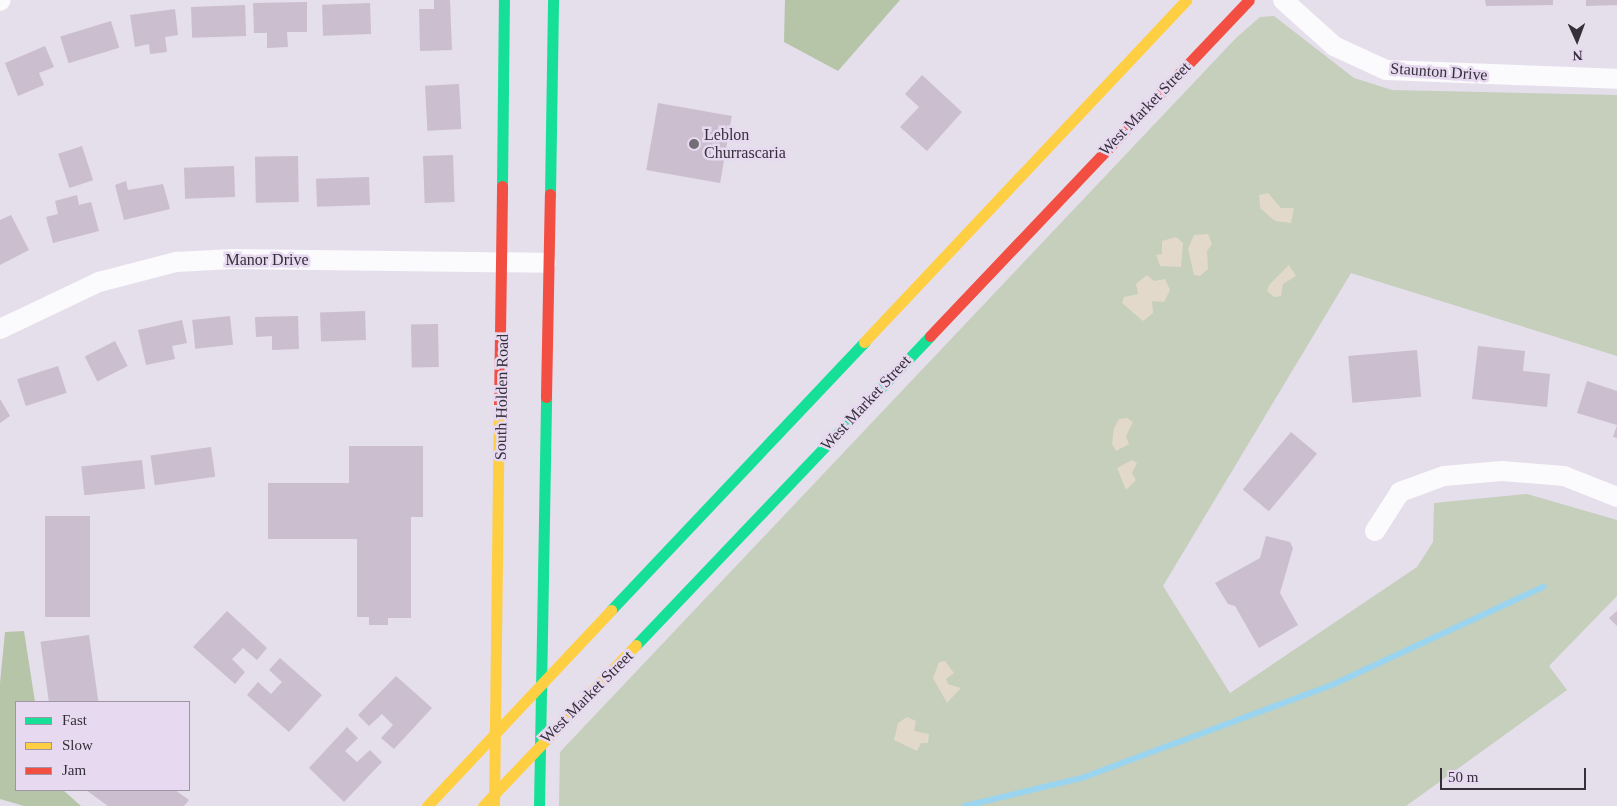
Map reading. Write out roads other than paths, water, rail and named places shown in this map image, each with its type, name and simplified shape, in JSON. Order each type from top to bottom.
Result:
[{"type":"main road","name":"South Holden Road","points":[[494,800],[498,732],[504,0]]},
{"type":"main road","points":[[539,806],[543,686],[546,263],[553,0]]},
{"type":"main road","points":[[427,806],[543,686],[1186,0]]},
{"type":"main road","name":"West Market Street","points":[[483,806],[494,800],[540,745],[671,612],[1250,0]]},
{"type":"street","name":"Staunton Drive","points":[[1284,0],[1334,46],[1386,70],[1617,79]]},
{"type":"street","name":"Manor Drive","points":[[0,329],[99,282],[176,262],[233,259],[546,263]]},
{"type":"street","points":[[1375,531],[1400,492],[1444,476],[1502,471],[1564,476],[1617,497]]},
{"type":"waterway","points":[[965,806],[1082,778],[1332,685],[1543,587]]},
{"type":"place","name":"Leblon Churrascaria","points":[[694,144]]}]
